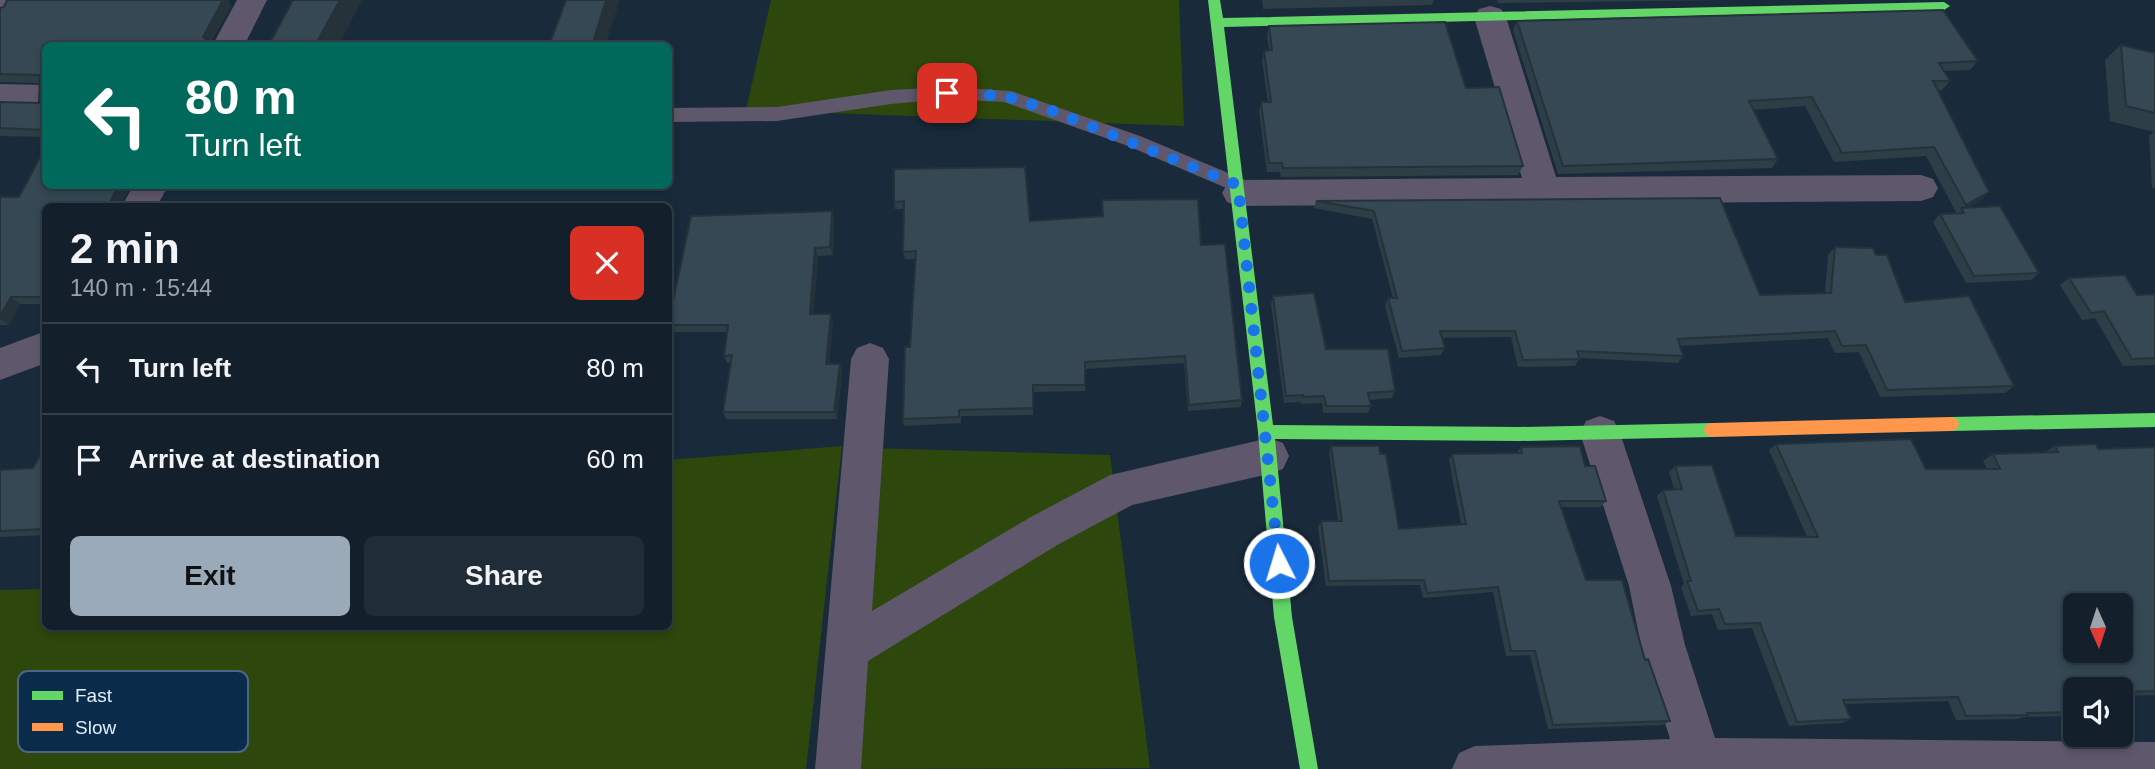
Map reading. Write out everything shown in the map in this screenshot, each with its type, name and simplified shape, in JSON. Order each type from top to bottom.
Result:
[{"type":"street","points":[[0,5],[3,0]]},
{"type":"street","points":[[230,42],[252,0]]},
{"type":"street","points":[[1214,0],[1268,444],[1283,617],[1309,769]]},
{"type":"street","points":[[1217,23],[1490,17],[1525,8],[1944,6]]},
{"type":"street","points":[[1490,17],[1543,191]]},
{"type":"street","points":[[0,96],[42,97]]},
{"type":"street","points":[[1238,189],[1543,191],[1921,188]]},
{"type":"street","points":[[0,364],[42,348]]},
{"type":"street","points":[[838,769],[870,359]]},
{"type":"street","points":[[847,650],[1044,531],[1124,488],[1268,444],[2155,420]]},
{"type":"street","points":[[1600,433],[1650,586],[1663,645],[1700,761]]},
{"type":"street","points":[[1475,769],[1700,761],[1932,766],[2155,765]]},
{"type":"lane","points":[[672,115],[777,114],[891,97],[947,93],[1005,96],[1134,141],[1238,189]]},
{"type":"green space","points":[[771,0],[1179,0],[1184,126],[746,110]]},
{"type":"green space","points":[[842,446],[806,769],[0,769],[0,590],[42,589],[42,630],[672,630],[672,460]]},
{"type":"green space","points":[[867,448],[1110,455],[1150,768],[831,769]]},
{"type":"building","points":[[7,0],[223,0],[203,37],[208,42],[42,42],[42,130],[0,128],[0,102],[39,103],[40,75],[0,74],[0,8],[4,7]]},
{"type":"building","points":[[293,0],[340,0],[318,40],[381,42],[270,42]]},
{"type":"building","points":[[566,0],[606,0],[593,42],[550,42]]},
{"type":"building","points":[[1943,10],[1978,61],[1939,63],[1950,81],[1933,81],[1989,192],[1966,205],[1934,147],[1842,153],[1812,97],[1749,101],[1778,159],[1563,166],[1517,21]]},
{"type":"building","points":[[1445,22],[1466,88],[1499,87],[1523,166],[1283,168],[1282,163],[1269,163],[1261,102],[1271,102],[1264,51],[1272,50],[1269,26]]},
{"type":"building","points":[[2121,45],[2155,53],[2155,113],[2126,106]]},
{"type":"building","points":[[42,154],[42,189],[116,189],[110,203],[42,203],[42,297],[11,297],[0,316],[0,197],[19,197]]},
{"type":"building","points":[[1025,167],[1030,221],[1103,216],[1102,200],[1198,199],[1201,245],[1225,244],[1242,400],[1189,405],[1185,356],[1085,362],[1085,385],[1033,385],[1033,408],[959,410],[959,417],[903,419],[905,347],[910,347],[916,251],[903,252],[904,201],[894,202],[894,169]]},
{"type":"building","points":[[1720,198],[1760,295],[1831,293],[1835,247],[1873,248],[1876,255],[1887,255],[1905,302],[1969,296],[2014,386],[1887,390],[1866,345],[1842,346],[1835,331],[1678,339],[1683,356],[1577,351],[1580,359],[1523,360],[1515,331],[1440,331],[1445,348],[1402,351],[1388,298],[1397,298],[1374,211],[1316,201]]},
{"type":"building","points":[[2000,206],[2039,273],[1974,276],[1940,214],[1964,213],[1961,208]]},
{"type":"building","points":[[832,211],[830,247],[815,248],[810,314],[831,314],[826,364],[840,364],[834,412],[723,412],[732,355],[724,356],[728,325],[672,325],[672,306],[691,216]]},
{"type":"building","points":[[2125,275],[2137,295],[2155,294],[2155,358],[2132,359],[2104,311],[2091,313],[2069,278]]},
{"type":"building","points":[[1314,293],[1326,349],[1388,349],[1395,391],[1368,393],[1371,406],[1326,406],[1324,396],[1286,396],[1273,296]]},
{"type":"building","points":[[1911,439],[1926,469],[2000,469],[1993,454],[2058,452],[2055,446],[2096,444],[2098,449],[2155,447],[2155,691],[2133,692],[2133,677],[2063,677],[2063,712],[1966,716],[1958,697],[1843,700],[1851,719],[1797,722],[1760,623],[1725,624],[1719,609],[1698,611],[1687,581],[1691,581],[1663,490],[1682,489],[1675,466],[1712,465],[1736,536],[1818,537],[1776,444]]},
{"type":"building","points":[[1331,446],[1379,446],[1380,454],[1386,454],[1399,529],[1466,524],[1452,454],[1522,453],[1521,447],[1580,446],[1585,466],[1595,466],[1606,501],[1559,501],[1586,580],[1622,580],[1645,660],[1648,659],[1670,721],[1553,725],[1535,651],[1511,651],[1498,587],[1427,593],[1424,580],[1329,581],[1321,521],[1342,521]]},
{"type":"building","points":[[42,452],[42,529],[0,531],[0,470],[33,468]]},
{"type":"traffic: fast","points":[[1214,0],[1266,432],[1283,617],[1309,769]]},
{"type":"traffic: fast","points":[[1217,23],[1944,6]]},
{"type":"traffic: fast","points":[[1951,424],[2155,420]]},
{"type":"traffic: fast","points":[[1266,432],[1519,434],[1712,430]]},
{"type":"traffic: slow","points":[[1712,430],[1951,424]]},
{"type":"route","points":[[947,93],[1005,96],[1050,110],[1134,141],[1238,185],[1279,563]]}]
